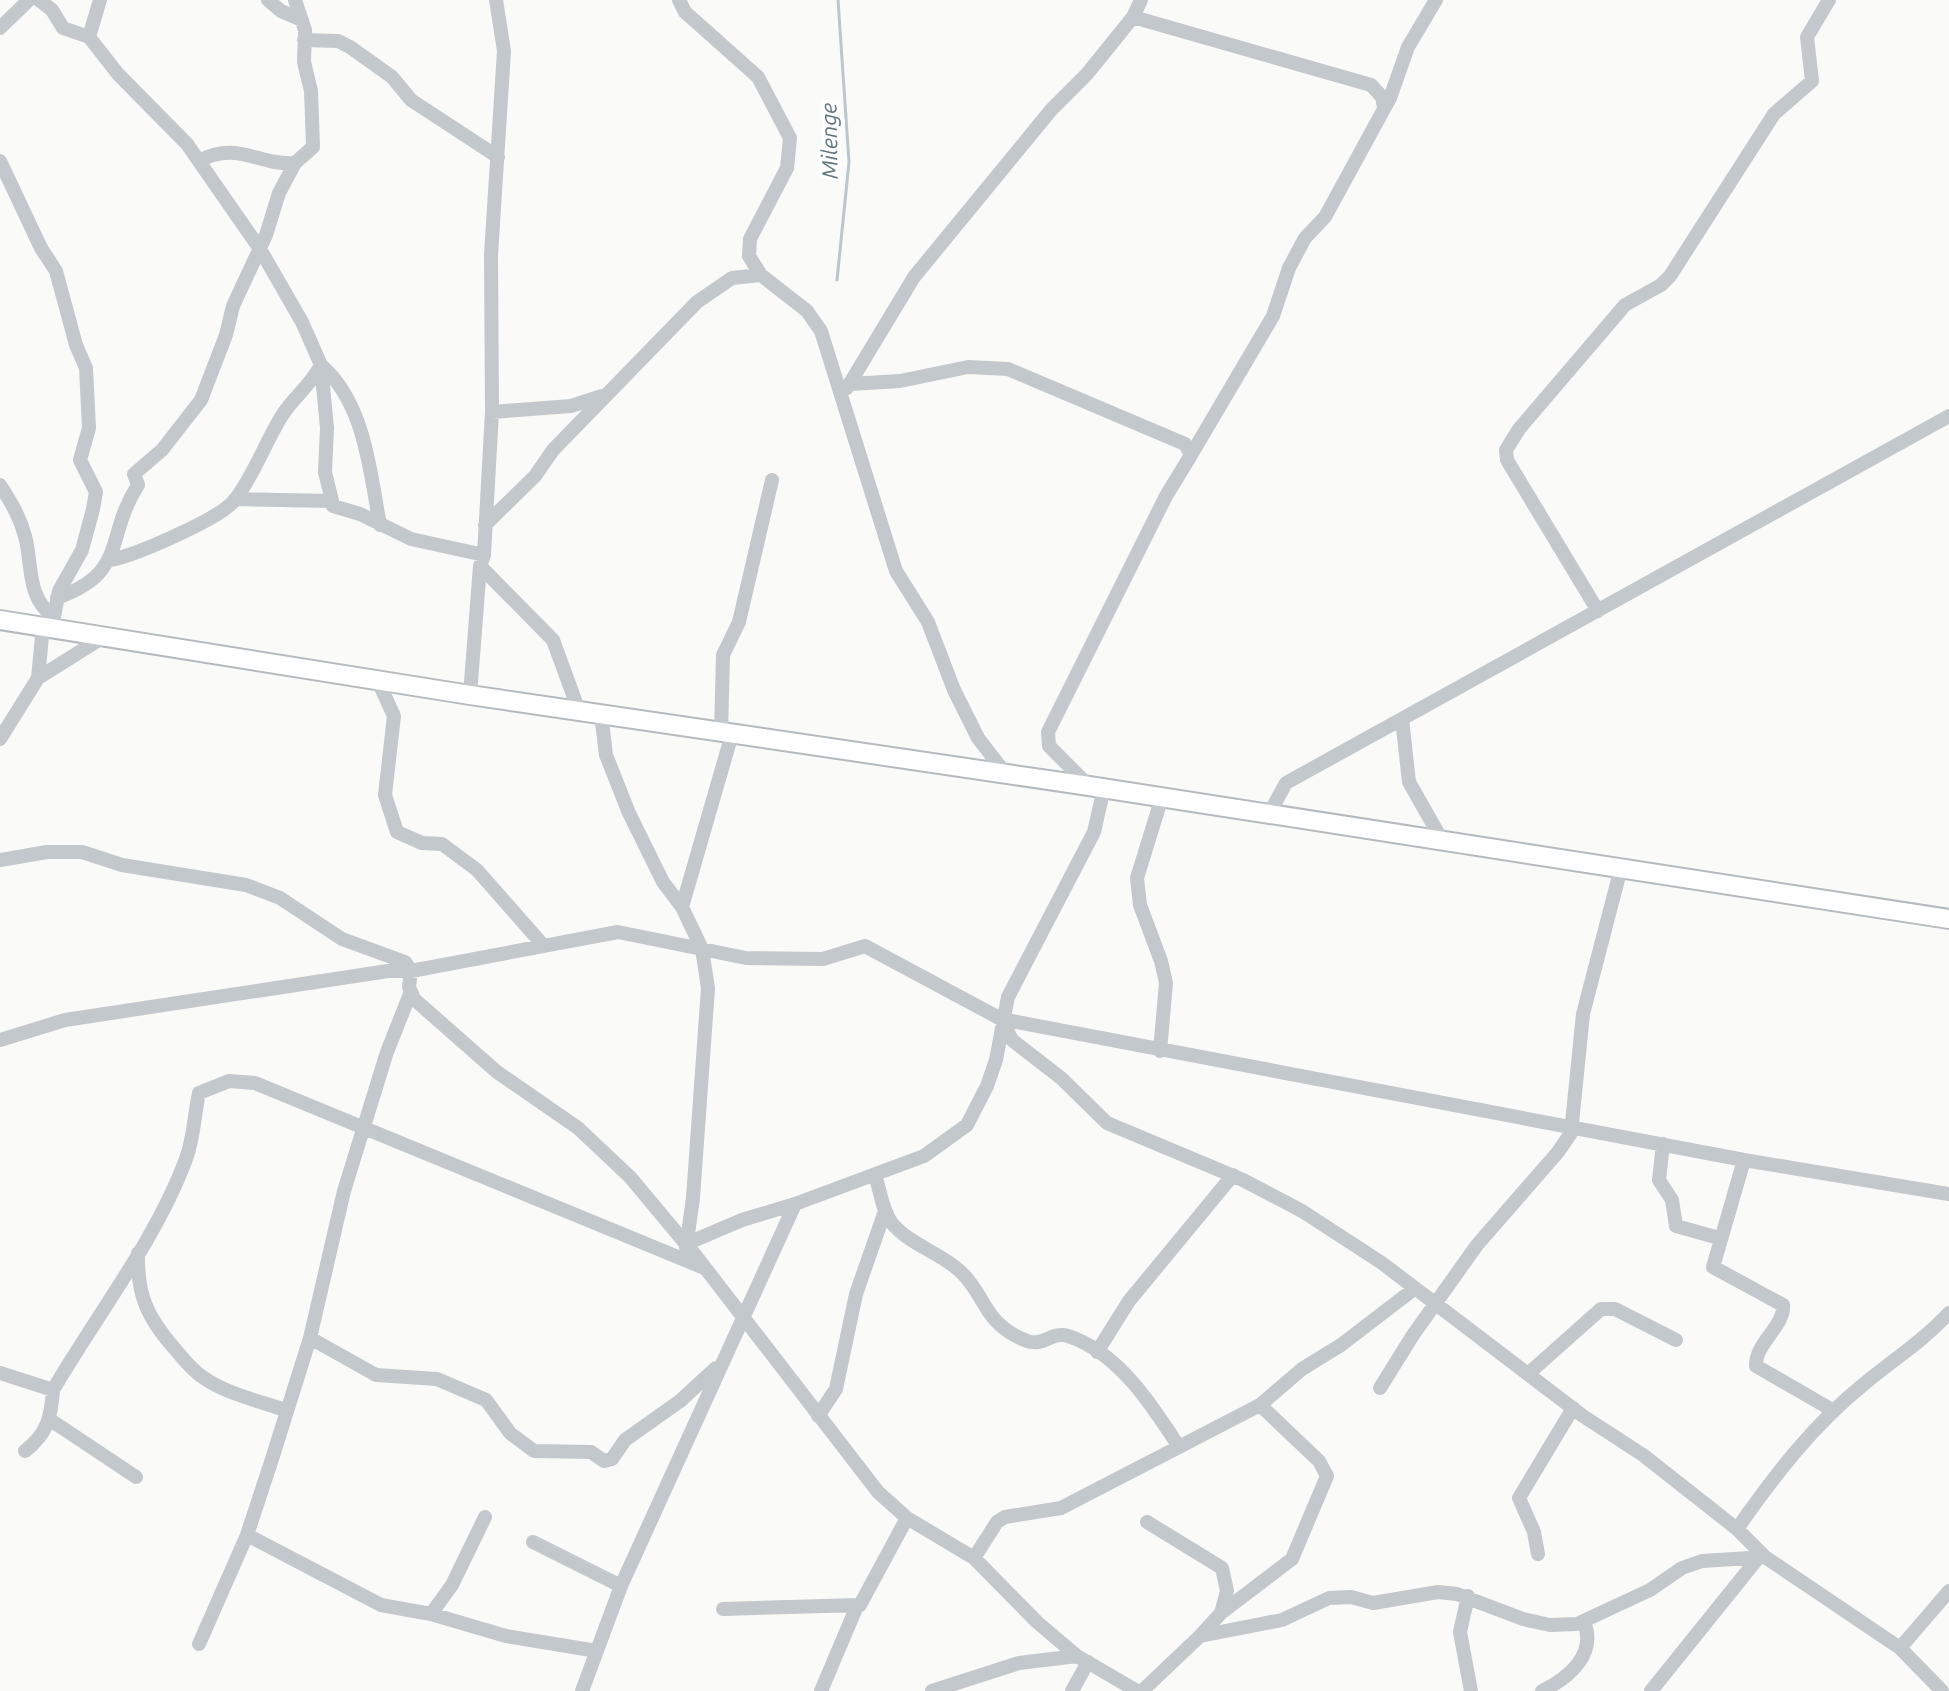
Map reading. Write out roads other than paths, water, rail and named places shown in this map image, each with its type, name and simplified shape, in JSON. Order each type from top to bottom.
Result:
[{"type":"main road","points":[[0,620],[49,623],[105,636],[470,695],[1005,773],[1949,919]]},
{"type":"street","points":[[89,37],[100,0]]},
{"type":"street","points":[[268,0],[281,11],[302,20]]},
{"type":"street","points":[[111,560],[119,523],[138,485],[134,474],[162,450],[201,400],[226,335],[233,306],[260,249],[279,193],[295,163],[311,151],[315,134],[302,20],[295,0]]},
{"type":"street","points":[[470,695],[492,412],[491,255],[504,51],[496,0]]},
{"type":"street","points":[[679,0],[685,12],[758,77],[790,138],[787,168],[750,239],[749,256],[761,275],[807,311],[816,323],[847,390],[884,543],[896,571],[928,622],[954,690],[978,738],[1005,773]]},
{"type":"street","points":[[847,390],[914,277],[1133,17],[1141,0]]},
{"type":"street","points":[[687,1245],[742,1220],[795,1204],[924,1156],[967,1125],[987,1086],[996,1060],[1001,1019],[1021,971],[1094,832],[1097,787],[1049,746],[1048,732],[1159,508],[1273,316],[1286,276],[1305,238],[1325,217],[1384,107],[1408,47],[1436,0]]},
{"type":"street","points":[[1598,611],[1507,460],[1506,450],[1519,429],[1625,305],[1661,285],[1670,276],[1774,114],[1812,81],[1807,37],[1829,0]]},
{"type":"street","points":[[0,28],[30,1],[52,10],[63,28],[89,37],[118,74],[187,144],[260,249],[302,322],[321,365],[338,384],[361,434],[372,472],[380,525]]},
{"type":"street","points":[[1133,17],[1371,85],[1378,90],[1384,107]]},
{"type":"street","points":[[304,40],[338,41],[350,47],[392,77],[411,100],[498,157]]},
{"type":"street","points":[[199,161],[217,152],[225,152],[256,155],[276,163],[295,163]]},
{"type":"street","points":[[0,161],[41,248],[56,271],[87,375],[89,428],[80,460],[96,492],[88,536],[57,598],[49,623],[38,678],[0,739]]},
{"type":"street","points":[[485,525],[535,476],[553,450],[697,302],[732,278],[761,275]]},
{"type":"street","points":[[57,598],[85,586],[111,560],[140,552],[230,506],[267,450],[283,415],[308,387],[321,365]]},
{"type":"street","points":[[321,365],[327,428],[325,472],[333,506],[360,514],[428,544],[482,560],[553,640],[579,711]]},
{"type":"street","points":[[847,390],[968,367],[1008,369],[1179,439],[1191,455]]},
{"type":"street","points":[[492,412],[571,406],[609,394]]},
{"type":"street","points":[[1269,814],[1286,783],[1949,416]]},
{"type":"street","points":[[682,907],[726,733],[723,655],[739,622],[772,480]]},
{"type":"street","points":[[0,485],[25,533],[35,598],[49,623]]},
{"type":"street","points":[[235,499],[332,501]]},
{"type":"street","points":[[38,678],[105,636]]},
{"type":"street","points":[[377,679],[394,716],[385,795],[397,832],[422,843],[442,844],[477,870],[543,945]]},
{"type":"street","points":[[601,714],[606,755],[629,813],[663,882],[682,907],[702,949],[708,988],[687,1245]]},
{"type":"street","points":[[1402,719],[1409,782],[1443,842]]},
{"type":"street","points":[[1160,1051],[1166,1006],[1164,973],[1137,894],[1141,861],[1162,797]]},
{"type":"street","points":[[0,860],[82,852],[122,865],[246,885],[280,898],[342,939],[398,957],[411,971],[410,994],[344,1191],[310,1338],[247,1535],[199,1644]]},
{"type":"street","points":[[1380,1388],[1477,1245],[1571,1133],[1583,1014],[1621,868]]},
{"type":"street","points":[[0,1040],[65,1020],[388,971],[411,971],[618,932],[746,958],[823,959],[865,946],[1001,1019],[1744,1160],[1949,1194]]},
{"type":"street","points":[[410,994],[497,1072],[578,1128],[606,1153],[687,1245],[878,1492],[907,1518],[974,1558],[1037,1622],[1082,1659],[1140,1691],[1221,1613],[1292,1559],[1327,1476],[1319,1461],[1260,1405]]},
{"type":"street","points":[[1001,1019],[1012,1040],[1061,1078],[1107,1123],[1233,1175],[1302,1211],[1437,1303],[1573,1408],[1643,1455],[1737,1529],[1761,1558],[1900,1648],[1942,1691]]},
{"type":"street","points":[[25,1451],[42,1436],[53,1414],[53,1390],[138,1251],[185,1163],[196,1126],[198,1097],[206,1088],[237,1080],[255,1083],[364,1125],[702,1267]]},
{"type":"street","points":[[1663,1144],[1659,1180],[1672,1200],[1676,1226],[1719,1238]]},
{"type":"street","points":[[1744,1160],[1713,1267],[1778,1301],[1784,1309],[1756,1357],[1756,1366],[1834,1411]]},
{"type":"street","points":[[875,1175],[885,1211],[906,1237],[962,1272],[993,1320],[1029,1342],[1038,1343],[1052,1334],[1067,1336],[1097,1352],[1127,1376],[1179,1447]]},
{"type":"street","points":[[1097,1352],[1129,1301],[1233,1175]]},
{"type":"street","points":[[582,1691],[621,1586],[719,1365],[795,1204]]},
{"type":"street","points":[[818,1416],[836,1389],[856,1294],[885,1211]]},
{"type":"street","points":[[138,1251],[137,1277],[143,1304],[151,1322],[181,1356],[213,1384],[285,1410]]},
{"type":"street","points":[[974,1558],[997,1522],[1005,1517],[1061,1508],[1260,1405],[1302,1369],[1341,1345],[1414,1289]]},
{"type":"street","points":[[1529,1373],[1601,1309],[1615,1309],[1676,1340]]},
{"type":"street","points":[[1737,1529],[1776,1471],[1834,1411],[1919,1343],[1949,1313]]},
{"type":"street","points":[[310,1338],[376,1375],[437,1379],[486,1400],[510,1433],[534,1451],[591,1452],[604,1461],[612,1459],[625,1440],[680,1401],[719,1365]]},
{"type":"street","points":[[0,1373],[53,1390]]},
{"type":"street","points":[[1538,1554],[1534,1532],[1519,1498],[1573,1408]]},
{"type":"street","points":[[49,1419],[136,1477]]},
{"type":"street","points":[[431,1614],[452,1585],[485,1517]]},
{"type":"street","points":[[821,1691],[857,1606],[864,1601],[907,1518]]},
{"type":"street","points":[[1147,1522],[1222,1568],[1227,1591],[1221,1613]]},
{"type":"street","points":[[247,1535],[370,1600],[506,1636],[597,1651]]},
{"type":"street","points":[[533,1542],[621,1586]]},
{"type":"street","points":[[1200,1636],[1253,1629],[1340,1596],[1373,1603],[1438,1592],[1468,1596],[1523,1619],[1550,1625],[1584,1622],[1650,1590],[1682,1568],[1702,1561],[1761,1558]]},
{"type":"street","points":[[1651,1691],[1761,1558]]},
{"type":"street","points":[[1900,1648],[1949,1591]]},
{"type":"street","points":[[1468,1596],[1460,1632],[1471,1691]]},
{"type":"street","points":[[723,1609],[857,1606]]},
{"type":"street","points":[[1542,1691],[1580,1664],[1589,1639],[1584,1622]]},
{"type":"street","points":[[932,1691],[1019,1663],[1082,1659]]},
{"type":"street","points":[[1072,1691],[1082,1659]]},
{"type":"waterway","name":"Milenge","points":[[837,280],[849,162],[838,0]]}]
